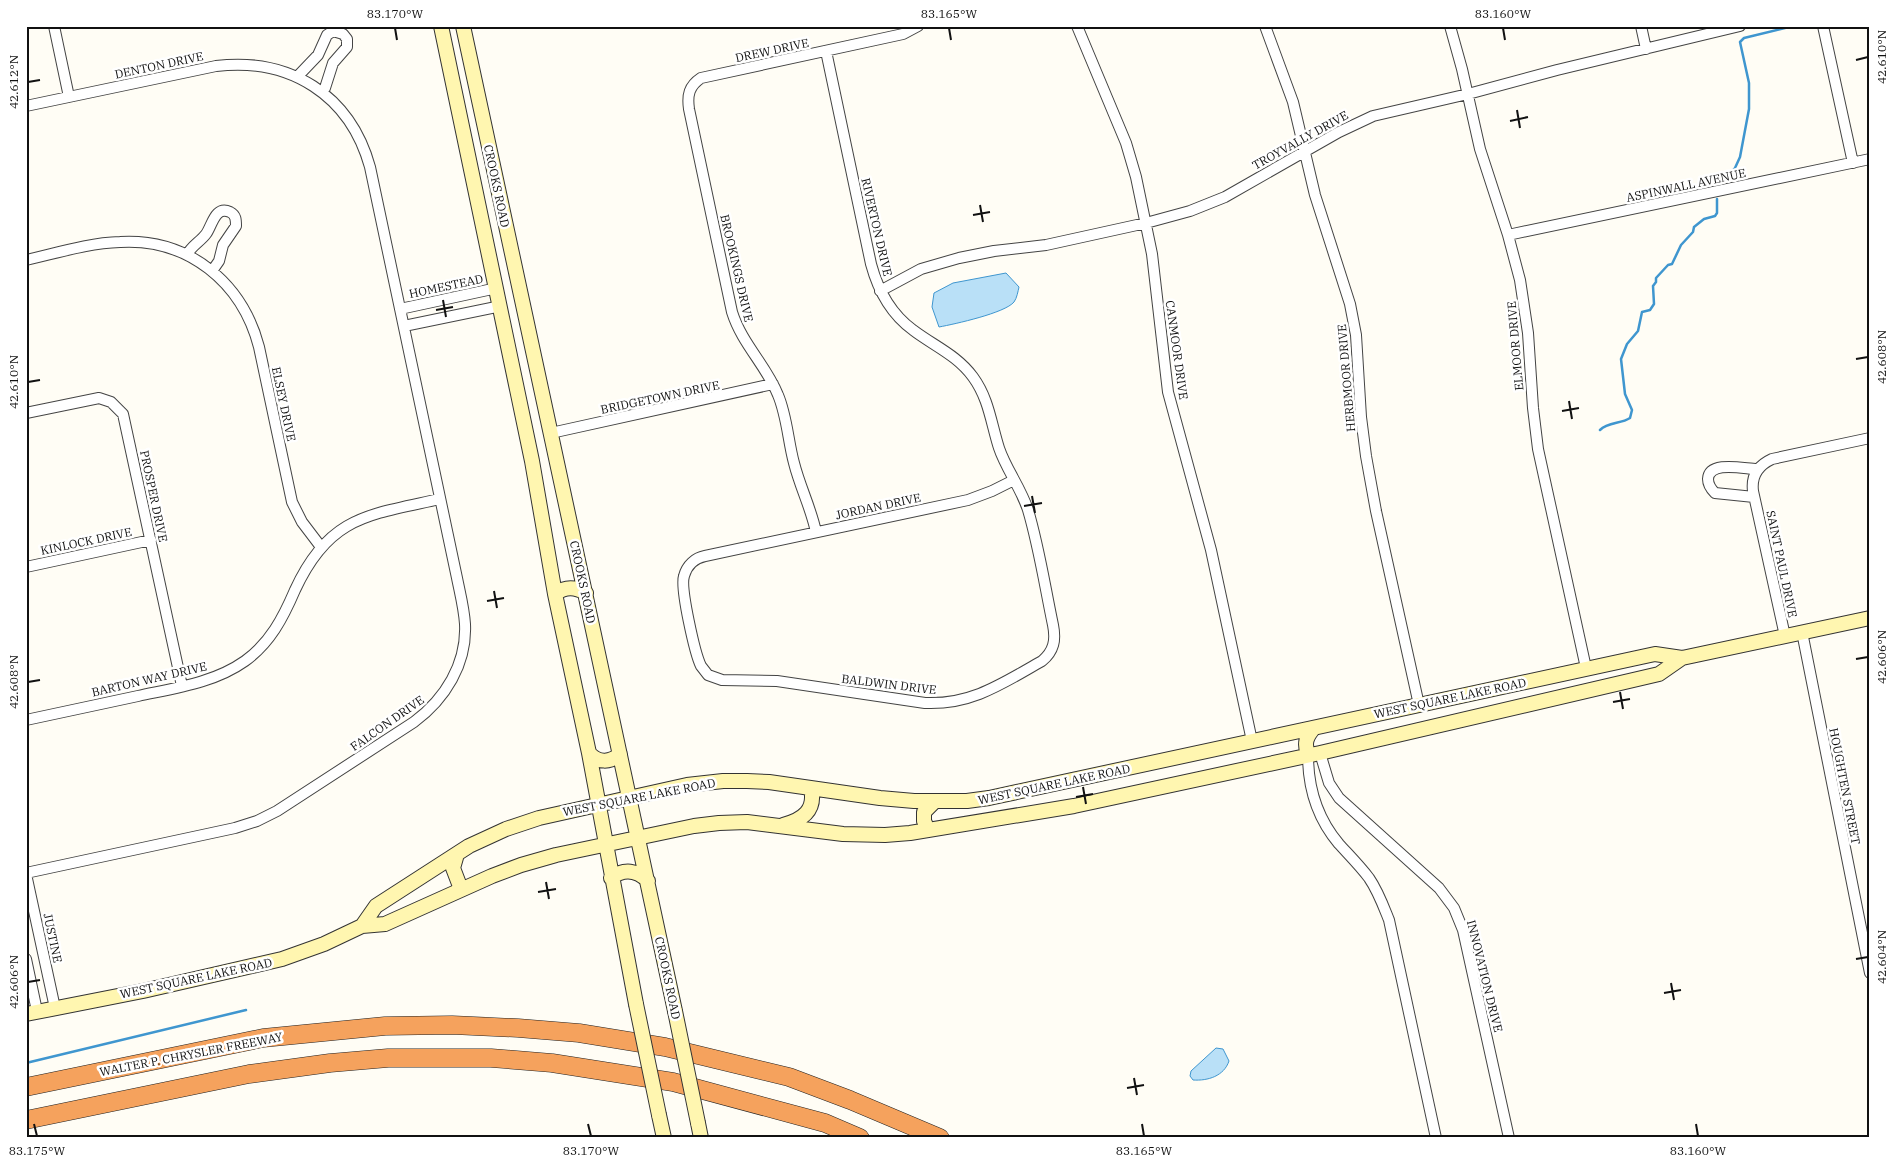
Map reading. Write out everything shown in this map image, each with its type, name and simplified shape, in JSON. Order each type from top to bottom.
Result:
[{"type":"highway","name":"WALTER P. CHRYSLER FREEWAY","points":[[26,1087],[263,1038],[385,1026],[452,1025],[518,1028],[578,1033],[665,1047],[789,1077],[859,1103],[940,1138]]},
{"type":"highway","points":[[26,1120],[249,1074],[330,1063],[388,1058],[491,1058],[552,1063],[673,1082],[825,1123],[860,1138]]},
{"type":"main road","name":"CROOKS ROAD","points":[[441,26],[501,306],[555,594],[589,753],[605,845],[664,1138]]},
{"type":"main road","name":"CROOKS ROAD","points":[[464,26],[639,838],[701,1138]]},
{"type":"main road","points":[[497,288],[507,287],[520,292]]},
{"type":"main road","points":[[526,435],[539,442],[552,435]]},
{"type":"main road","points":[[555,594],[565,588],[579,589],[586,593]]},
{"type":"main road","name":"WEST SQUARE LAKE ROAD","points":[[362,926],[376,906],[457,854],[486,838],[523,822],[687,786],[723,781],[769,782],[887,799],[934,802],[966,801],[1003,796],[1586,668],[1655,654],[1682,658],[1870,618]]},
{"type":"main road","name":"WEST SQUARE LAKE ROAD","points":[[32,1013],[143,991],[274,961],[324,944],[362,926],[385,924],[461,889],[521,865],[605,845],[719,822],[747,822],[857,835],[898,834],[1074,806],[1314,754],[1658,674],[1682,658]]},
{"type":"main road","points":[[1624,682],[1630,671],[1626,660]]},
{"type":"main road","points":[[1314,728],[1307,737],[1306,746],[1314,754]]},
{"type":"main road","points":[[589,753],[594,758],[606,761],[616,758],[620,754]]},
{"type":"main road","points":[[1132,793],[1139,782],[1138,773],[1133,767]]},
{"type":"main road","points":[[783,826],[796,820],[810,809],[813,799],[811,788]]},
{"type":"main road","points":[[928,830],[924,821],[924,812],[934,802]]},
{"type":"main road","points":[[457,854],[453,868],[461,889]]},
{"type":"main road","points":[[612,878],[621,872],[632,872],[638,873],[648,881]]},
{"type":"street","points":[[54,26],[69,97]]},
{"type":"street","name":"DREW DRIVE","points":[[691,87],[702,78],[708,76],[903,34],[918,26]]},
{"type":"street","name":"CANMOOR DRIVE","points":[[1077,26],[1126,143],[1134,169],[1154,272],[1162,354],[1168,392],[1211,550],[1252,741]]},
{"type":"street","name":"HERBMOOR DRIVE","points":[[1265,26],[1291,94],[1315,195],[1344,283],[1352,314],[1357,347],[1361,417],[1366,456],[1376,511],[1419,705]]},
{"type":"street","name":"ELMOOR DRIVE","points":[[1450,26],[1484,164],[1508,235],[1520,280],[1526,311],[1538,449],[1586,668]]},
{"type":"street","points":[[1641,26],[1646,49]]},
{"type":"street","name":"TROYVALLY DRIVE","points":[[880,290],[921,269],[959,258],[999,250],[1046,245],[1146,223],[1190,210],[1225,197],[1356,122],[1373,116],[1740,26]]},
{"type":"street","points":[[1823,26],[1852,163]]},
{"type":"street","points":[[298,77],[318,55],[327,35],[333,31],[343,34],[347,39],[347,46],[333,63],[322,92]]},
{"type":"street","name":"RIVERTON DRIVE","points":[[826,51],[871,264],[880,290],[889,305],[906,324],[954,356],[973,376],[985,397],[999,448],[1014,480]]},
{"type":"street","name":"DENTON DRIVE","points":[[26,106],[230,64],[270,67],[298,77],[334,102],[348,119],[364,149],[370,167],[400,309]]},
{"type":"street","name":"BROOKINGS DRIVE","points":[[691,87],[688,95],[689,109],[732,312],[744,340],[773,384],[782,405],[794,462],[812,512],[816,532]]},
{"type":"street","name":"ASPINWALL AVENUE","points":[[1508,235],[1870,159]]},
{"type":"street","points":[[187,255],[192,246],[208,231],[216,214],[223,211],[230,212],[235,218],[236,226],[222,245],[219,261],[212,271]]},
{"type":"street","name":"ELSEY DRIVE","points":[[26,260],[118,242],[152,244],[187,255],[212,271],[232,290],[244,308],[259,347],[292,502],[302,522],[320,547]]},
{"type":"street","name":"HOMESTEAD","points":[[400,309],[497,288]]},
{"type":"street","points":[[404,326],[501,306]]},
{"type":"street","name":"FALCON DRIVE","points":[[26,873],[235,828],[257,821],[277,811],[405,728],[434,706],[450,684],[460,661],[465,635],[462,604],[400,309]]},
{"type":"street","name":"BRIDGETOWN DRIVE","points":[[552,435],[773,384]]},
{"type":"street","name":"PROSPER DRIVE","points":[[26,413],[95,398],[106,400],[116,405],[125,418],[182,686]]},
{"type":"street","points":[[1758,469],[1772,458],[1870,438]]},
{"type":"street","name":"SAINT PAUL DRIVE","points":[[1754,497],[1715,493],[1708,483],[1711,471],[1718,467],[1758,469],[1753,482],[1754,497],[1785,636]]},
{"type":"street","name":"JORDAN DRIVE","points":[[708,675],[699,662],[683,590],[683,580],[687,568],[700,557],[968,500],[1014,480]]},
{"type":"street","name":"BALDWIN DRIVE","points":[[708,675],[722,680],[777,681],[942,704],[967,700],[982,694],[1042,661],[1052,649],[1054,632],[1030,518],[1024,499],[1014,480]]},
{"type":"street","name":"BARTON WAY DRIVE","points":[[26,720],[208,680],[228,672],[265,643],[280,622],[306,568],[320,547],[335,534],[359,519],[377,512],[440,499]]},
{"type":"street","name":"KINLOCK DRIVE","points":[[26,567],[151,540]]},
{"type":"street","name":"HOUGHTEN STREET","points":[[1802,632],[1870,974]]},
{"type":"street","points":[[1314,754],[1308,774],[1316,807],[1322,821],[1369,878],[1378,892],[1389,920],[1436,1138]]},
{"type":"street","name":"INNOVATION DRIVE","points":[[1314,754],[1339,798],[1439,888],[1454,908],[1463,930],[1509,1138]]},
{"type":"street","name":"JUSTINE","points":[[26,873],[55,1008]]},
{"type":"street","points":[[26,959],[32,1013]]},
{"type":"water","points":[[1006,273],[1019,287],[1014,302],[991,314],[939,327],[932,307],[934,293],[953,283]]},
{"type":"water","points":[[1216,1048],[1223,1049],[1229,1061],[1227,1066],[1215,1076],[1204,1080],[1193,1080],[1190,1076],[1191,1071]]},
{"type":"waterway","points":[[1720,184],[1735,168],[1740,157],[1749,109],[1749,83],[1740,42],[1744,38],[1793,26]]},
{"type":"waterway","points":[[1600,430],[1603,427],[1630,418],[1632,410],[1625,394],[1621,359],[1627,344],[1638,331],[1642,312],[1650,310],[1654,304],[1653,286],[1656,278],[1668,265],[1672,264],[1681,245],[1693,232],[1694,227],[1704,219],[1715,216],[1717,213],[1717,199]]},
{"type":"waterway","points":[[26,1063],[246,1010]]}]
